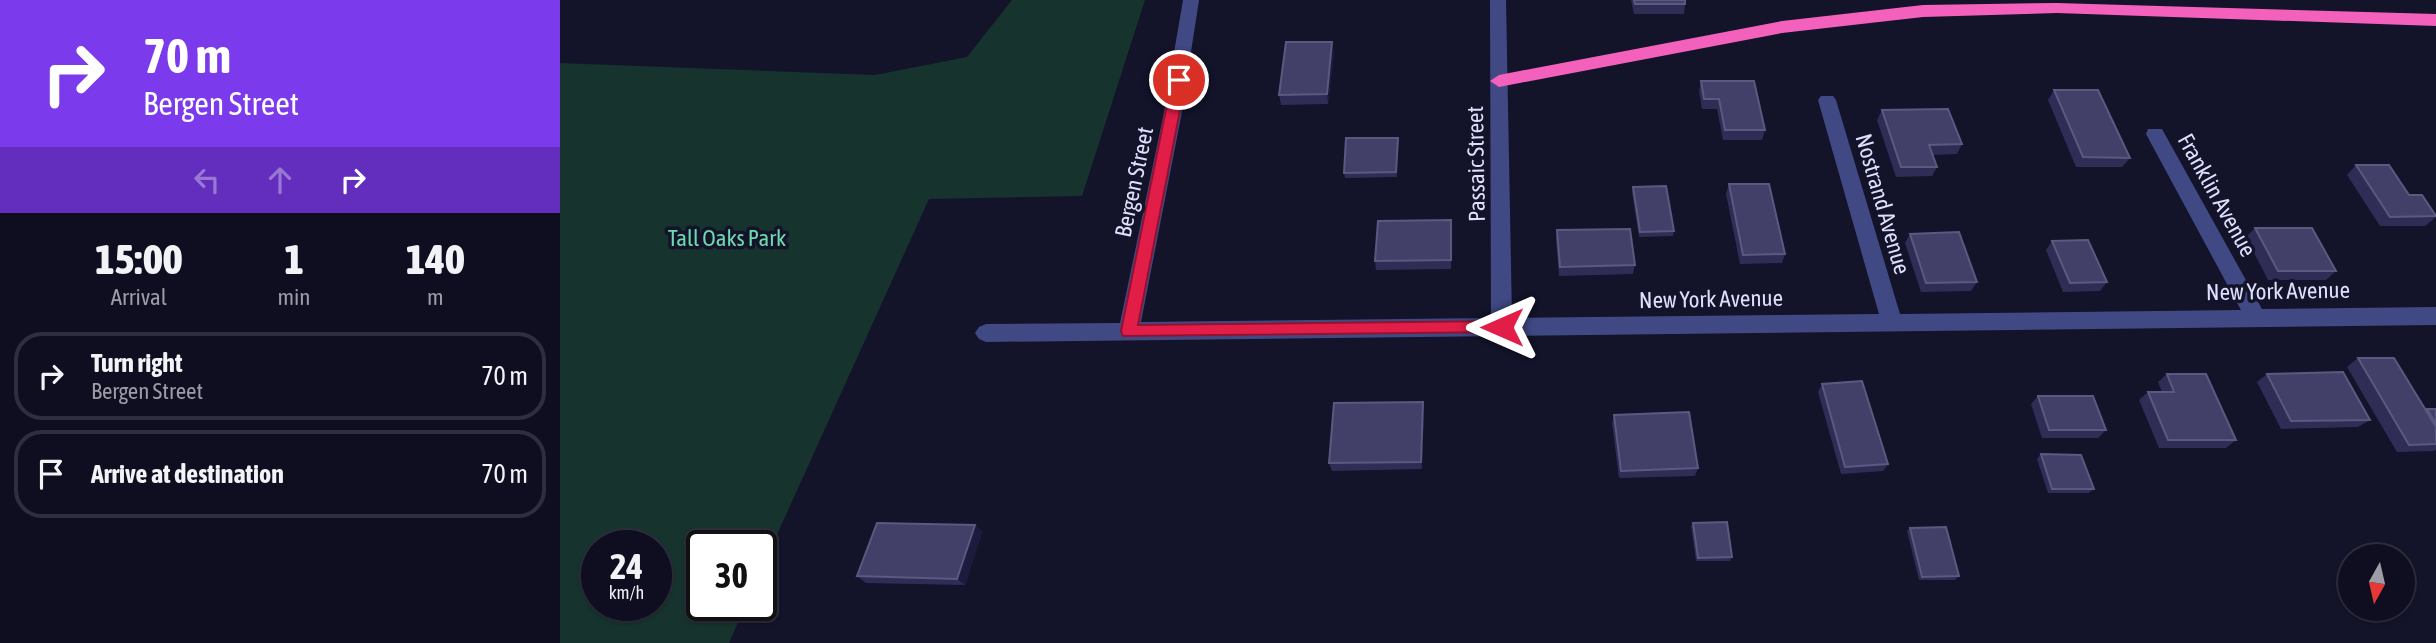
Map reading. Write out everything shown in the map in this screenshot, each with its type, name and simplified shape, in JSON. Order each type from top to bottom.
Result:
[{"type":"highway","points":[[2245,0],[2390,18]]},
{"type":"highway","points":[[1499,81],[1782,27],[1923,11],[2057,8],[2436,20]]},
{"type":"street","name":"Bergen Street","points":[[1129,331],[1174,106],[1191,0]]},
{"type":"street","name":"Passaic Street","points":[[1498,0],[1502,327]]},
{"type":"street","name":"Nostrand Avenue","points":[[1826,100],[1892,323]]},
{"type":"street","name":"Franklin Avenue","points":[[2155,134],[2256,317]]},
{"type":"street","name":"New York Avenue","points":[[986,333],[2436,316]]},
{"type":"green space","name":"Tall Oaks Park","points":[[1012,0],[1145,0],[1082,196],[929,199],[777,535],[777,530],[686,530],[686,621],[739,621],[729,643],[560,643],[560,63],[875,75],[967,57]]},
{"type":"building","points":[[1634,0],[1685,0],[1685,4],[1635,4]]},
{"type":"building","points":[[1286,42],[1332,42],[1327,94],[1279,95]]},
{"type":"building","points":[[1701,81],[1754,81],[1765,130],[1725,130],[1719,99],[1704,99]]},
{"type":"building","points":[[2054,90],[2098,90],[2130,158],[2083,157]]},
{"type":"building","points":[[1948,109],[1962,144],[1929,145],[1937,167],[1901,167],[1882,110]]},
{"type":"building","points":[[1346,138],[1398,138],[1396,172],[1344,173]]},
{"type":"building","points":[[2356,165],[2389,165],[2409,195],[2422,195],[2436,216],[2390,217]]},
{"type":"building","points":[[1729,184],[1769,184],[1785,254],[1743,255]]},
{"type":"building","points":[[1666,186],[1674,231],[1640,232],[1633,187]]},
{"type":"building","points":[[1451,220],[1451,260],[1375,261],[1378,221]]},
{"type":"building","points":[[2255,228],[2312,228],[2336,271],[2278,271]]},
{"type":"building","points":[[1630,229],[1635,265],[1560,267],[1557,230]]},
{"type":"building","points":[[1959,232],[1977,282],[1926,283],[1910,234]]},
{"type":"building","points":[[2088,240],[2107,282],[2070,283],[2052,241]]},
{"type":"building","points":[[2358,358],[2394,358],[2436,427],[2436,444],[2409,445]]},
{"type":"building","points":[[2343,372],[2370,420],[2291,421],[2267,374]]},
{"type":"building","points":[[2167,374],[2206,374],[2236,440],[2168,440],[2148,392],[2174,392]]},
{"type":"building","points":[[1862,381],[1888,464],[1845,467],[1822,384]]},
{"type":"building","points":[[2038,396],[2093,396],[2106,430],[2049,430]]},
{"type":"building","points":[[1423,402],[1421,462],[1329,463],[1334,403]]},
{"type":"building","points":[[2427,409],[2436,409],[2436,424]]},
{"type":"building","points":[[1689,412],[1698,468],[1621,471],[1614,415]]},
{"type":"building","points":[[2041,454],[2081,455],[2094,489],[2052,489]]},
{"type":"building","points":[[1727,522],[1732,557],[1698,558],[1693,523]]},
{"type":"building","points":[[877,523],[975,525],[957,579],[857,576]]},
{"type":"building","points":[[1946,527],[1959,576],[1922,577],[1910,528]]},
{"type":"route","points":[[1179,80],[1129,331],[1502,327]]}]
